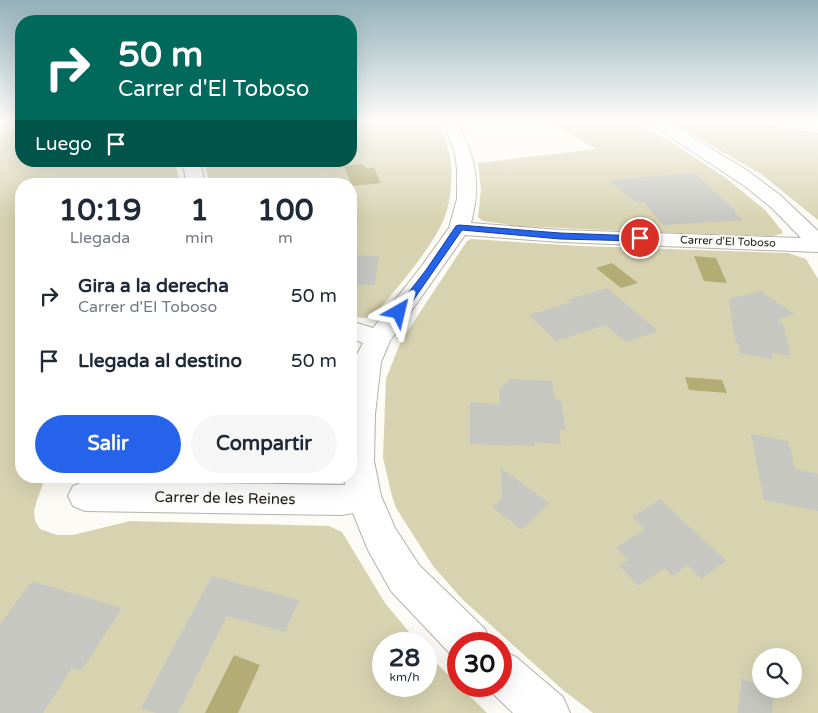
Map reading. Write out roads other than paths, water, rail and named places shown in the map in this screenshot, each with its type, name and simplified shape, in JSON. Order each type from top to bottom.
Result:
[{"type":"street","points":[[458,632],[405,578],[381,538],[364,496],[358,462],[360,414],[368,362],[378,339],[429,272],[459,228],[467,199],[463,153]]},
{"type":"street","points":[[708,153],[765,192],[792,216],[818,244]]},
{"type":"street","name":"Carrer d'El Toboso","points":[[459,228],[560,236],[818,244]]},
{"type":"street","points":[[357,331],[378,339]]},
{"type":"street","name":"Carrer de les Reines","points":[[85,496],[342,500],[364,496]]},
{"type":"street","points":[[512,682],[547,713]]}]
